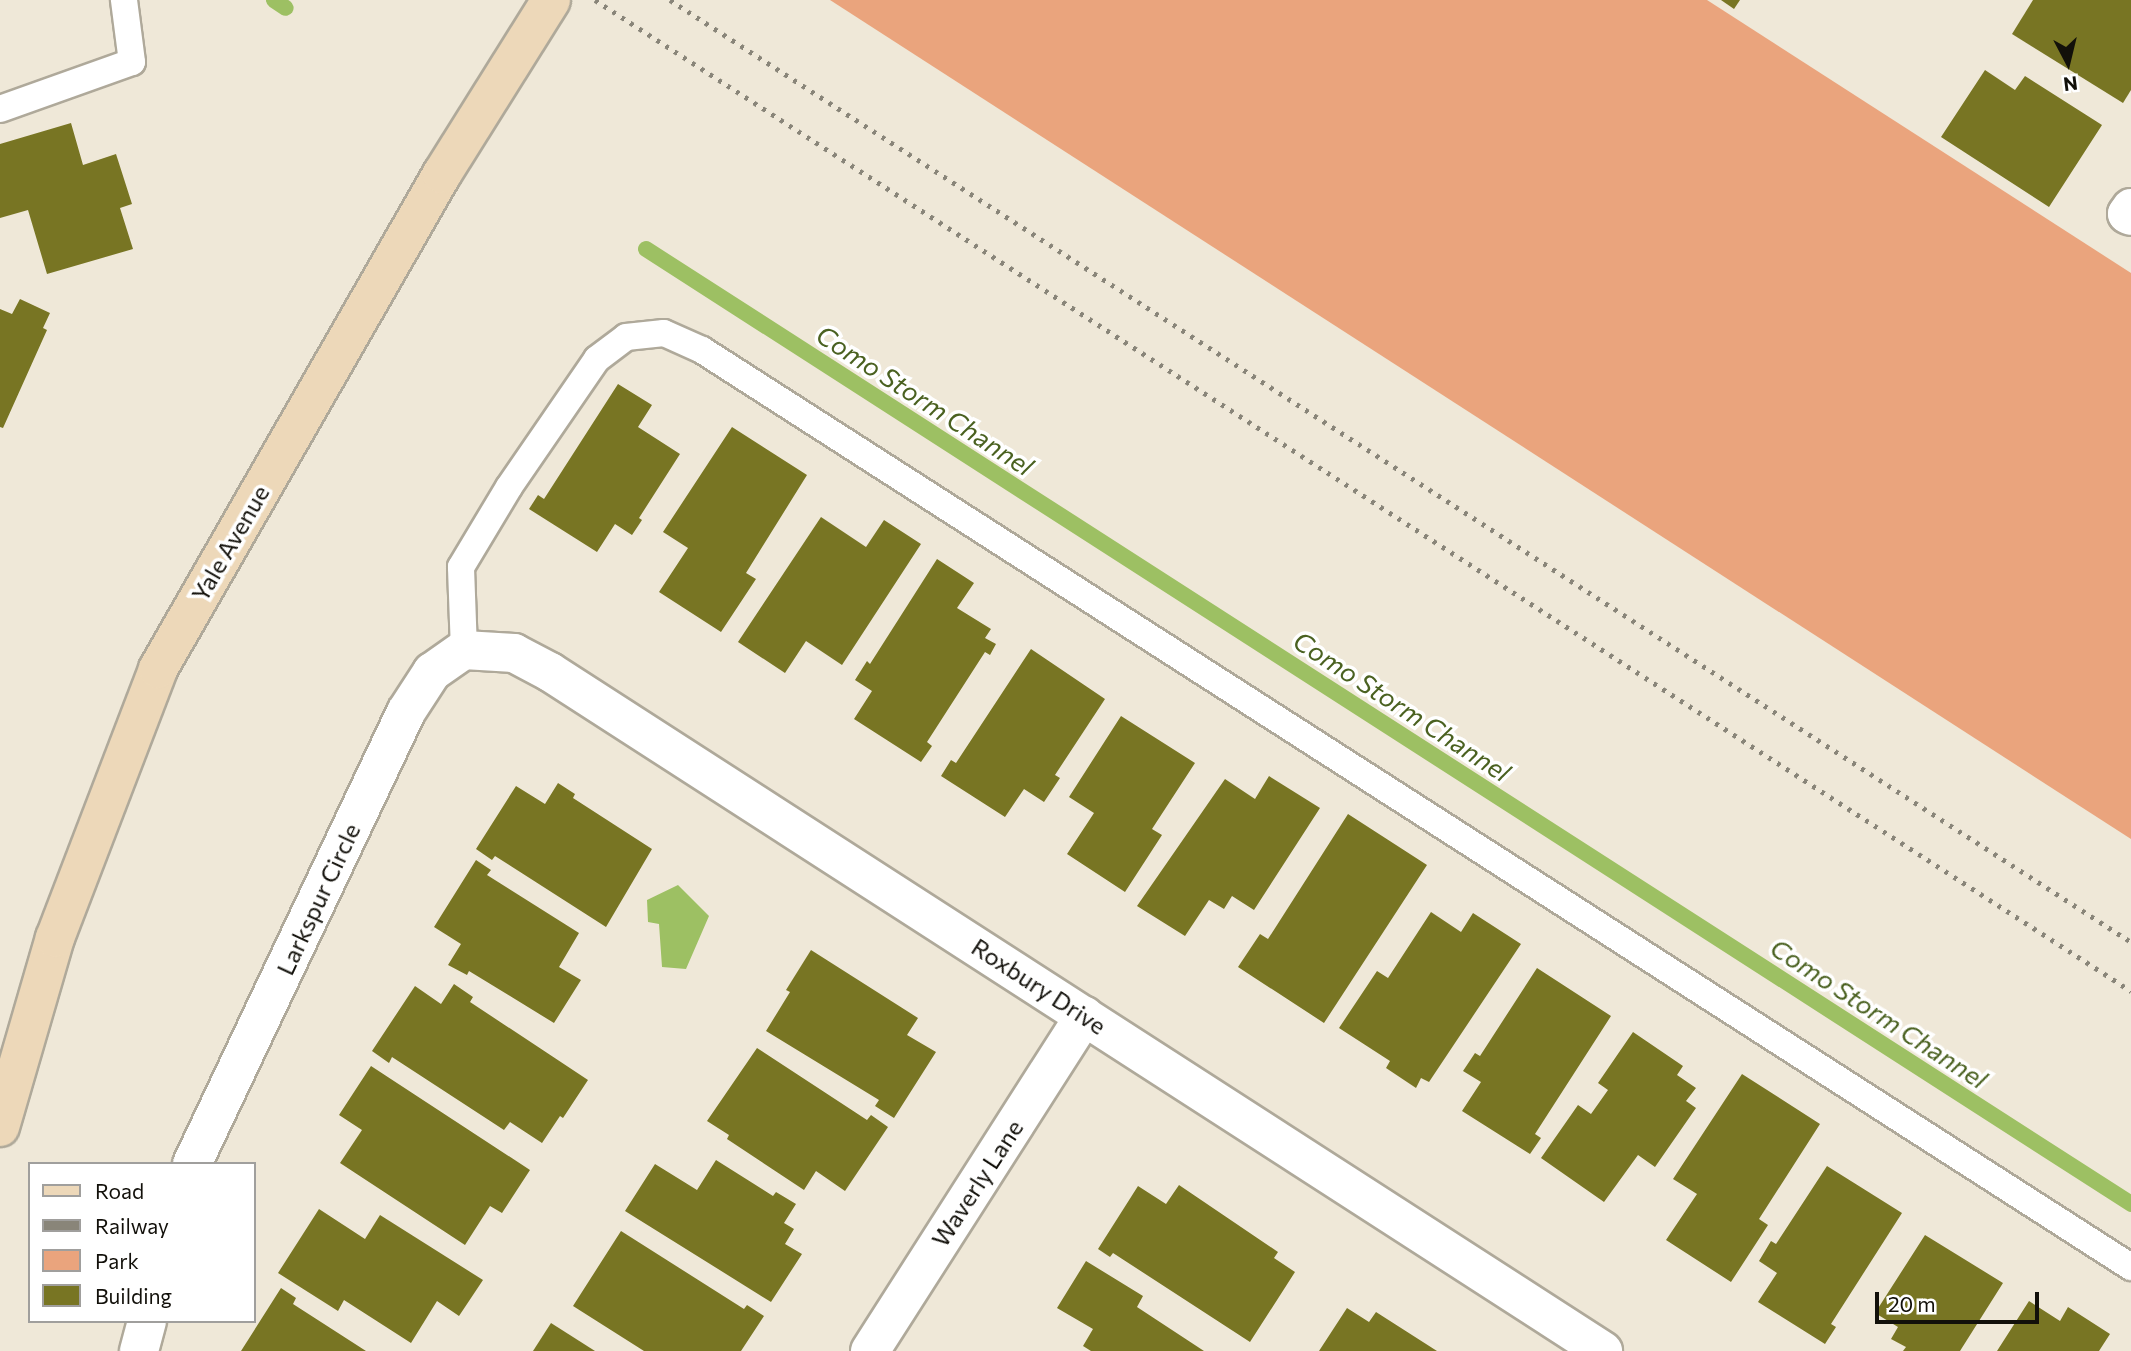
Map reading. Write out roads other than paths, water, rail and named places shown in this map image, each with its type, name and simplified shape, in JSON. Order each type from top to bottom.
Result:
[{"type":"main road","name":"Yale Avenue","points":[[0,1128],[55,938],[158,669],[442,174],[551,0]]},
{"type":"street","points":[[2131,208],[2127,214],[2131,216]]},
{"type":"street","name":"Roxbury Drive","points":[[464,650],[514,653],[550,672],[1603,1351]]},
{"type":"street","name":"Larkspur Circle","points":[[193,1162],[406,712],[432,672],[464,650]]},
{"type":"street","name":"Waverly Lane","points":[[870,1351],[1084,1016]]},
{"type":"street","points":[[139,1351],[146,1323]]},
{"type":"lane","points":[[0,109],[132,62],[124,0]]},
{"type":"lane","points":[[464,650],[461,567],[509,487],[597,359],[626,337],[664,333],[702,350],[2131,1267]]},
{"type":"waterway","name":"Como Storm Channel","points":[[274,0],[286,8]]},
{"type":"waterway","name":"Como Storm Channel","points":[[646,249],[2131,1204]]},
{"type":"railway","points":[[595,0],[2131,991]]},
{"type":"railway","points":[[670,0],[2131,942]]}]
